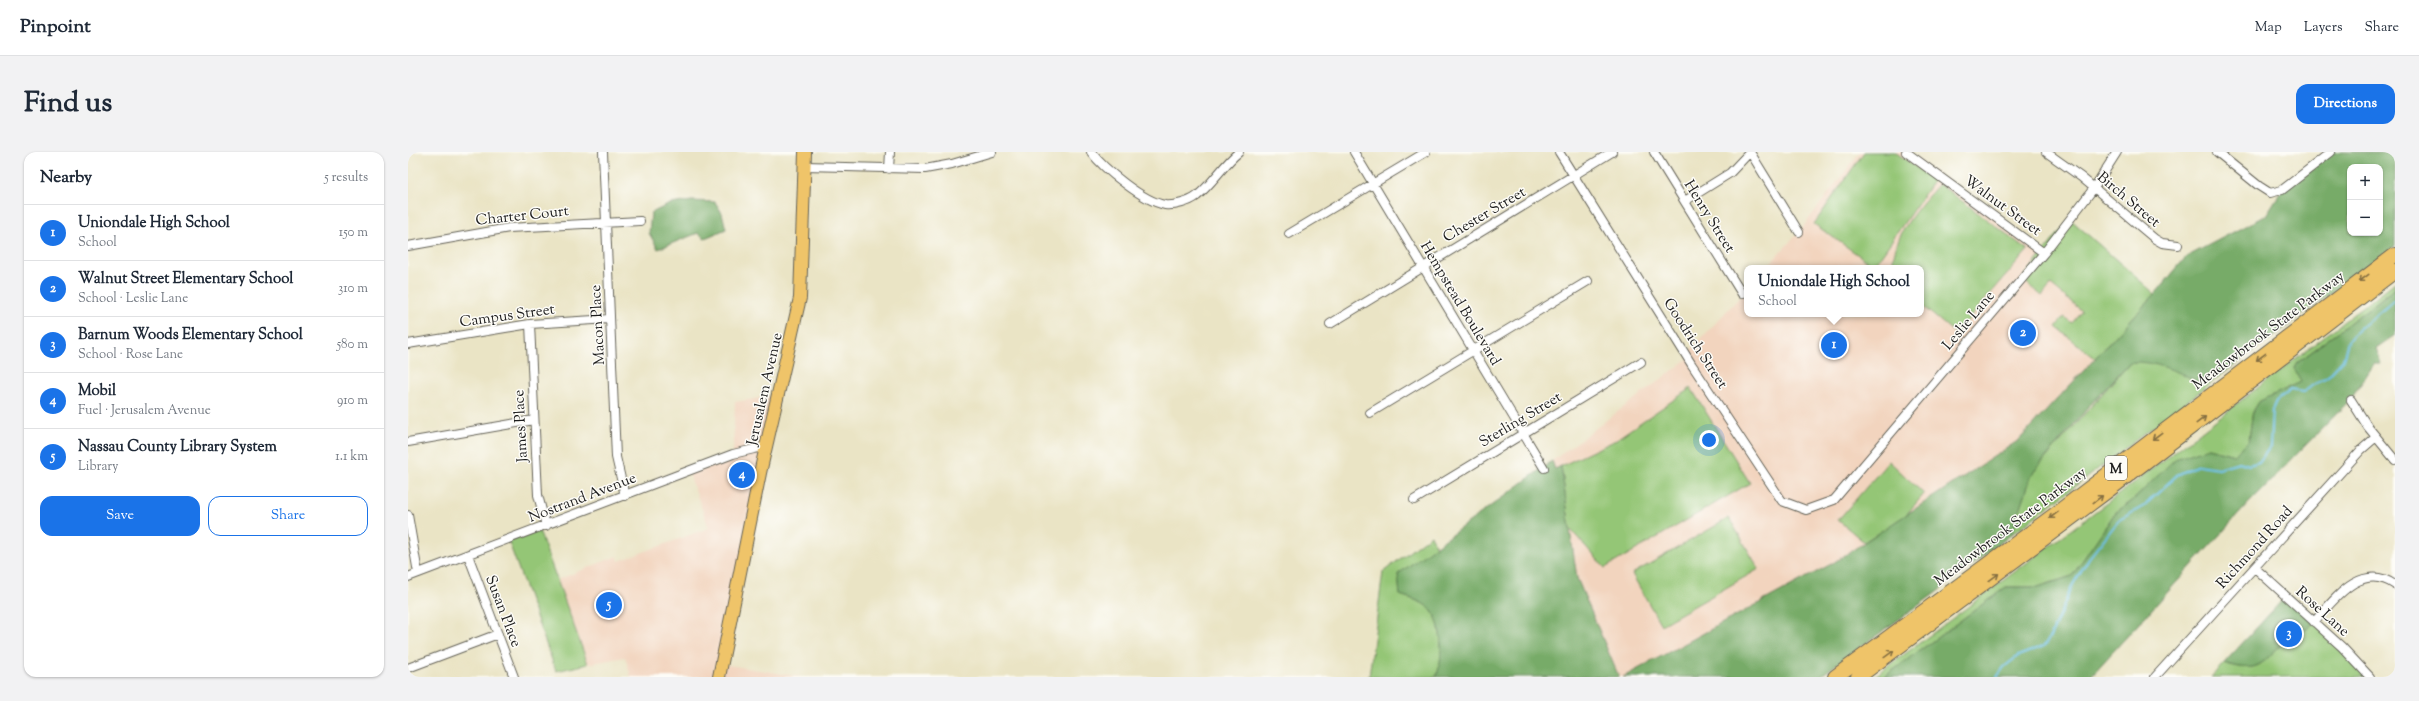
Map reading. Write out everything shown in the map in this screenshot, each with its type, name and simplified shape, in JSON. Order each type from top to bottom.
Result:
[{"type":"highway","name":"Meadowbrook State Parkway","points":[[1835,677],[2054,516],[2395,254]]},
{"type":"highway","name":"Meadowbrook State Parkway","points":[[1858,677],[2092,504],[2395,272]]},
{"type":"main road","name":"Jerusalem Avenue","points":[[719,677],[767,446],[800,298],[805,152]]},
{"type":"street","name":"Macon Place","points":[[603,152],[616,457],[625,496]]},
{"type":"street","points":[[889,169],[890,152]]},
{"type":"street","points":[[805,166],[925,169],[952,164],[992,152]]},
{"type":"street","points":[[1091,152],[1118,177],[1150,200],[1165,205],[1174,205],[1196,196],[1224,165],[1239,152]]},
{"type":"street","name":"Hempstead Boulevard","points":[[1354,152],[1544,468]]},
{"type":"street","points":[[1289,234],[1426,152]]},
{"type":"street","name":"Goodrich Street","points":[[1559,152],[1692,365],[1782,500],[1806,510],[1834,500]]},
{"type":"street","name":"Chester Street","points":[[1330,324],[1612,152]]},
{"type":"street","name":"Henry Street","points":[[1654,152],[1742,294]]},
{"type":"street","points":[[1685,201],[1730,173],[1750,152],[1799,232]]},
{"type":"street","name":"Walnut Street","points":[[1906,152],[2044,253]]},
{"type":"street","name":"Birch Street","points":[[2046,152],[2094,188],[2155,239],[2162,243],[2178,245]]},
{"type":"street","name":"Leslie Lane","points":[[1834,500],[2044,253],[2094,188],[2117,152]]},
{"type":"street","points":[[2217,152],[2270,193],[2282,190],[2331,152]]},
{"type":"street","name":"Charter Court","points":[[408,246],[509,228],[640,221]]},
{"type":"street","points":[[1370,413],[1588,281]]},
{"type":"street","name":"Campus Street","points":[[408,344],[530,324],[610,319]]},
{"type":"street","name":"James Place","points":[[530,324],[538,495],[546,526]]},
{"type":"street","name":"Sterling Street","points":[[1414,500],[1641,362]]},
{"type":"street","points":[[2351,400],[2376,437],[2395,460]]},
{"type":"street","points":[[408,442],[534,420]]},
{"type":"street","name":"Richmond Road","points":[[2155,677],[2361,450],[2376,437]]},
{"type":"street","name":"Nostrand Avenue","points":[[408,577],[733,454],[767,446]]},
{"type":"street","points":[[408,515],[418,573]]},
{"type":"street","name":"Susan Place","points":[[468,555],[514,677]]},
{"type":"street","name":"Rose Lane","points":[[2255,568],[2349,654],[2370,677]]},
{"type":"street","points":[[2314,622],[2343,590],[2355,582],[2376,578],[2395,585]]},
{"type":"street","points":[[408,668],[498,634]]},
{"type":"shaded area","points":[[1860,152],[1906,152],[2044,252],[2155,294],[2019,440],[1833,563],[1623,677],[1619,677],[1577,578],[1561,466],[1555,469],[1552,461],[1688,359],[1686,355],[1744,292],[1744,317],[1924,317],[1924,265],[1769,265],[1799,232]]},
{"type":"shaded area","points":[[779,395],[722,664],[801,677],[631,677],[625,657],[588,664],[557,580],[617,556],[619,561],[709,528],[688,471],[733,454],[735,402]]},
{"type":"green space","points":[[1864,152],[1895,152],[1934,180],[1875,265],[1814,224]]},
{"type":"green space","points":[[2331,152],[2395,152],[2395,246],[2227,371],[2199,382],[2157,365],[2130,362],[2090,405],[2032,474],[2012,534],[1937,592],[1819,677],[1623,677],[1833,563],[2019,440],[2155,294],[2186,257],[2266,215],[2282,190]]},
{"type":"green space","points":[[1939,184],[2028,250],[1956,334],[1924,307],[1924,265],[1892,265],[1897,243],[1902,232],[1922,203]]},
{"type":"green space","points":[[692,201],[715,202],[722,213],[726,229],[705,238],[698,233],[658,249],[649,233],[651,213],[670,204]]},
{"type":"green space","points":[[2070,219],[2155,294],[2095,358],[2056,327],[2064,317],[2072,323],[2082,311],[2051,285],[2042,296],[2022,279]]},
{"type":"green space","points":[[2395,282],[2395,288],[2297,363],[2294,368],[2302,382],[2258,402],[2253,410],[2249,440],[2234,455],[2208,448],[2115,513],[2072,576],[2038,587],[2006,587],[1884,677],[1874,677],[2147,473]]},
{"type":"green space","points":[[2395,288],[2395,335],[2376,348],[2381,364],[2374,364],[2351,399],[2248,504],[2090,677],[1884,677],[2006,587],[2038,587],[2072,576],[2115,513],[2131,502],[2175,459],[2208,448],[2234,455],[2249,440],[2253,410],[2258,402],[2301,382],[2294,368],[2297,363]]},
{"type":"green space","points":[[2148,361],[2178,371],[2199,382],[2227,371],[2012,534],[2032,474],[2130,362]]},
{"type":"green space","points":[[1691,388],[1750,483],[1605,568],[1570,529],[1561,466],[1612,442]]},
{"type":"green space","points":[[1552,461],[1555,469],[1561,466],[1577,578],[1619,677],[1436,677],[1441,655],[1437,620],[1431,610],[1423,604],[1400,595],[1398,574]]},
{"type":"green space","points":[[1889,461],[1924,494],[1906,515],[1864,542],[1838,520]]},
{"type":"green space","points":[[1729,518],[1759,569],[1661,625],[1632,574]]},
{"type":"green space","points":[[538,528],[588,664],[556,671],[508,540]]},
{"type":"green space","points":[[1431,535],[1436,547],[1398,574],[1400,595],[1423,604],[1431,610],[1437,620],[1441,655],[1436,677],[1369,677],[1383,572]]},
{"type":"green space","points":[[2286,596],[2314,622],[2304,630],[2289,638],[2267,659],[2255,666],[2247,668],[2224,663]]},
{"type":"green space","points":[[2314,622],[2370,677],[2211,677],[2224,663],[2247,668],[2261,663],[2289,638],[2304,630]]},
{"type":"waterway","points":[[1997,677],[2004,667],[2018,656],[2044,646],[2052,633],[2072,586],[2089,558],[2119,520],[2144,506],[2177,475],[2198,465],[2218,468],[2239,462],[2249,465],[2259,462],[2270,447],[2272,410],[2276,401],[2290,390],[2303,392],[2328,376],[2343,360],[2348,341],[2356,331],[2395,300]]},
{"type":"place","name":"Walnut Street Elementary School","points":[[2023,333]]},
{"type":"place","name":"Uniondale High School","points":[[1834,345]]},
{"type":"place","name":"Mobil","points":[[742,475]]},
{"type":"place","name":"Nassau County Library System","points":[[609,605]]},
{"type":"place","name":"Barnum Woods Elementary School","points":[[2289,634]]}]
